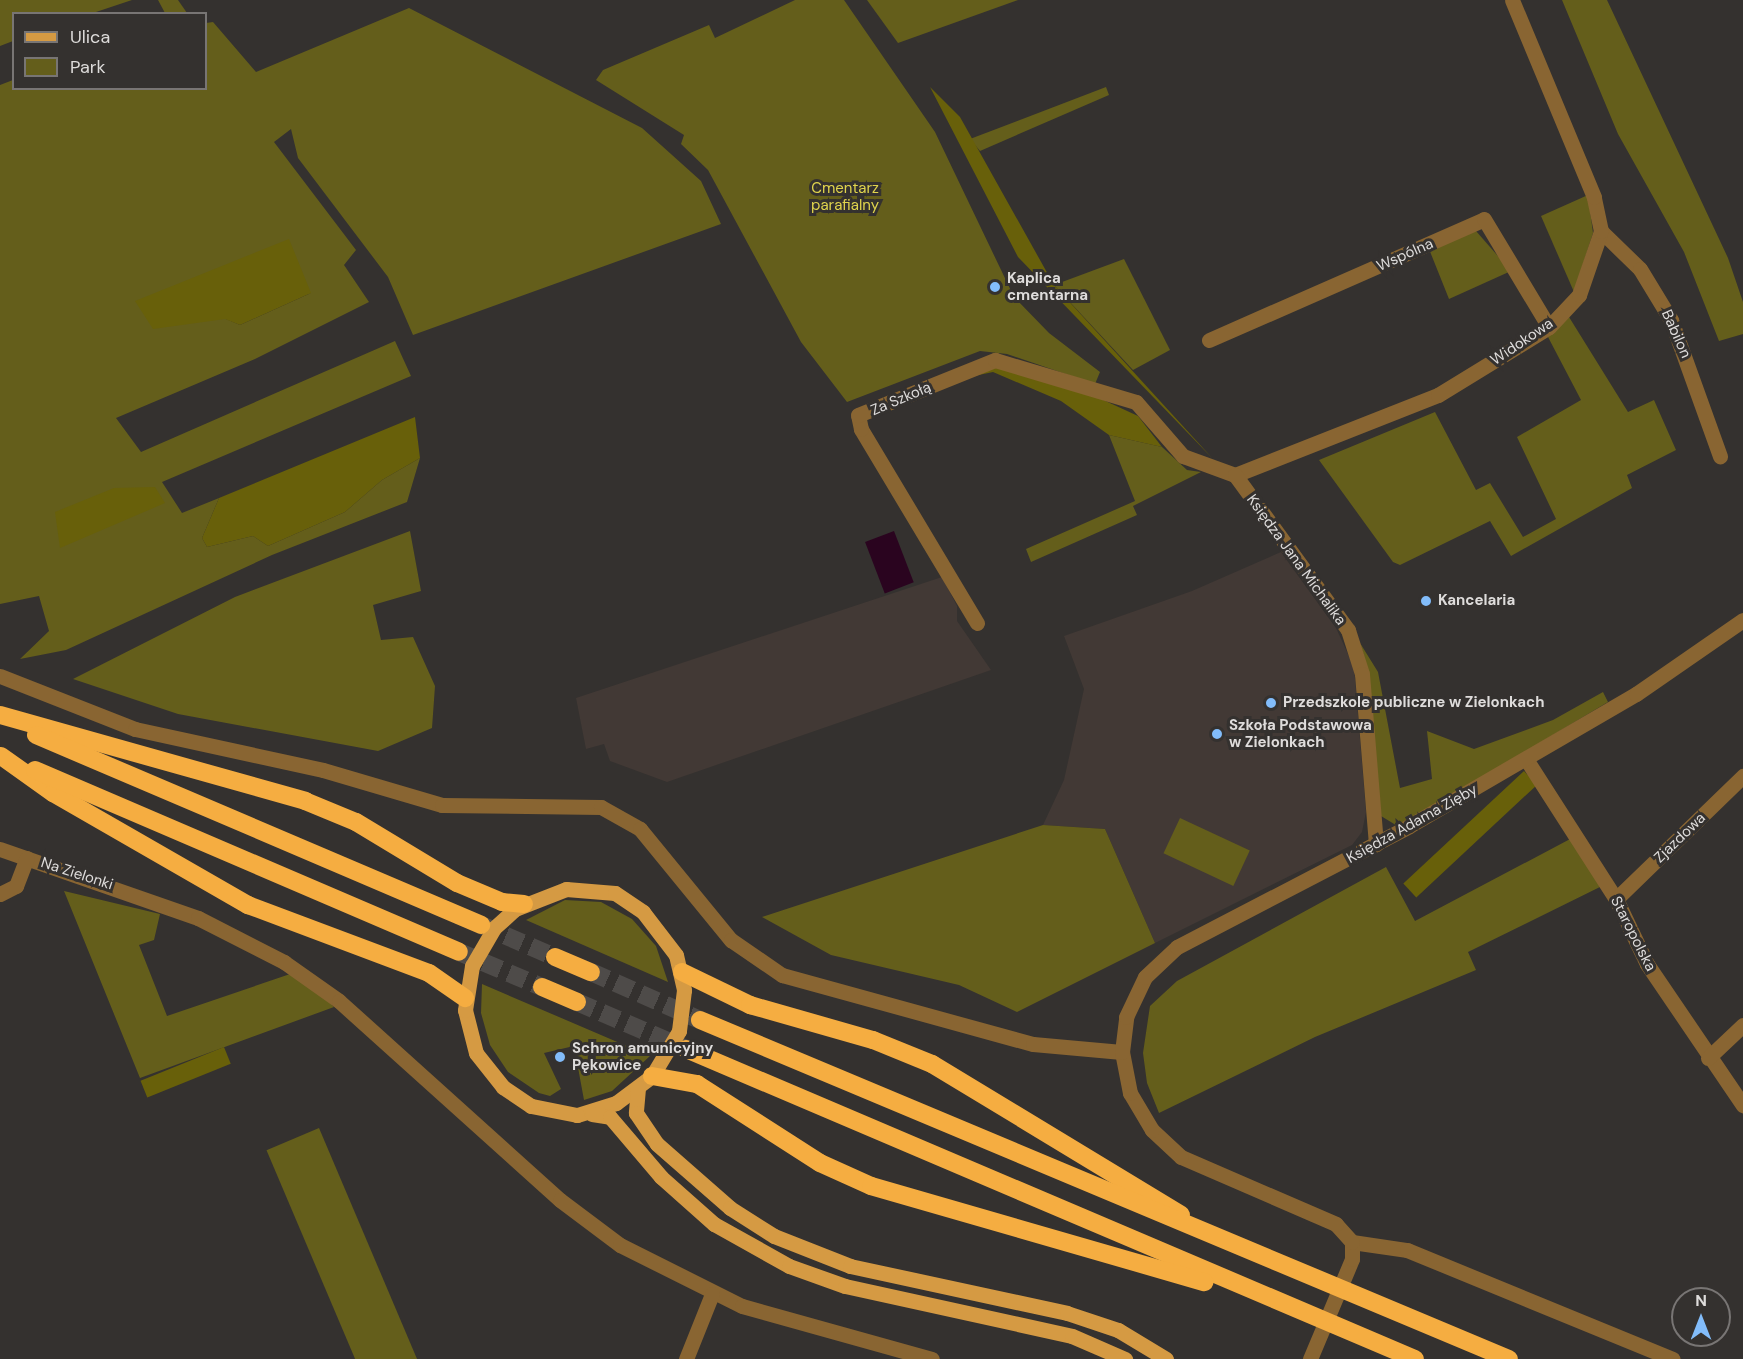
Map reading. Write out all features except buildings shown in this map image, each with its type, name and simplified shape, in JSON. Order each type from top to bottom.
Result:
[{"type":"highway","points":[[0,717],[305,801],[356,822],[457,884],[502,902],[524,904]]},
{"type":"highway","points":[[0,717],[481,925]]},
{"type":"highway","points":[[0,755],[459,951]]},
{"type":"highway","points":[[0,755],[53,793],[239,901],[429,973],[465,998]]},
{"type":"highway","points":[[555,957],[591,972]]},
{"type":"highway","points":[[682,972],[750,1005],[873,1040],[932,1064],[1226,1244]]},
{"type":"highway","points":[[542,987],[578,1002]]},
{"type":"highway","points":[[700,1020],[1226,1244],[1509,1359]]},
{"type":"highway","points":[[686,1049],[1290,1308],[1415,1359]]},
{"type":"highway","points":[[645,1082],[697,1084],[820,1163],[871,1186],[1290,1308]]},
{"type":"main road","points":[[1125,1359],[1072,1336],[845,1286],[789,1266],[714,1224],[661,1177],[610,1117],[531,1106],[503,1087],[476,1053],[465,998],[485,940],[524,904],[566,889],[615,893],[653,921],[682,972],[679,1031],[645,1082],[636,1113],[657,1144],[730,1208],[774,1236],[850,1266],[1067,1313],[1118,1330],[1166,1359]]},
{"type":"main road","points":[[589,1114],[645,1082]]},
{"type":"street","points":[[1512,0],[1577,152],[1601,231]]},
{"type":"street","name":"Wspólna","points":[[1209,340],[1484,219],[1550,327]]},
{"type":"street","name":"Widokowa","points":[[1235,475],[1414,406],[1550,327],[1579,295],[1601,231]]},
{"type":"street","name":"Babilon","points":[[1601,231],[1640,269],[1671,320],[1720,456]]},
{"type":"street","name":"Za Szkołą","points":[[978,623],[861,429],[858,415],[995,360],[1136,402],[1183,456],[1235,475]]},
{"type":"street","name":"Księdza Jana Michalika","points":[[1235,475],[1348,630],[1362,674],[1376,844]]},
{"type":"street","name":"Księdza Adama Zięby","points":[[1122,1052],[1136,992],[1168,954],[1376,844],[1526,759],[1636,694],[1743,620]]},
{"type":"street","points":[[0,676],[135,729],[322,770],[442,805],[601,807],[640,829],[731,940],[782,975],[1033,1044],[1122,1052],[1136,1106],[1162,1142],[1199,1166],[1336,1224],[1352,1242],[1407,1250],[1674,1359]]},
{"type":"street","name":"Staropolska","points":[[1526,759],[1616,899],[1647,964],[1708,1058],[1743,1105]]},
{"type":"street","name":"Zjazdowa","points":[[1616,899],[1743,776]]},
{"type":"street","name":"Na Zielonki","points":[[0,849],[153,900],[232,933],[304,975],[383,1038],[560,1200],[620,1245],[712,1294],[794,1324],[932,1359]]},
{"type":"street","points":[[0,894],[16,886],[27,858]]},
{"type":"street","points":[[1708,1058],[1743,1025]]},
{"type":"street","points":[[1310,1359],[1347,1270],[1352,1242]]},
{"type":"street","points":[[686,1359],[712,1294]]},
{"type":"shaded area","points":[[930,87],[960,117],[1054,285],[1213,459],[1018,257]]},
{"type":"shaded area","points":[[289,239],[311,293],[240,325],[225,319],[153,329],[135,301]]},
{"type":"shaded area","points":[[994,364],[1086,392],[1138,416],[1162,447],[1109,435],[1061,401],[993,372],[955,380]]},
{"type":"shaded area","points":[[415,417],[420,458],[382,480],[345,512],[268,546],[253,536],[207,547],[202,538],[219,498]]},
{"type":"shaded area","points":[[155,487],[165,503],[60,548],[55,512],[114,488]]},
{"type":"shaded area","points":[[894,531],[914,582],[885,593],[865,542]]},
{"type":"shaded area","name":"Szkoła Podstawowa w Zielonkach","points":[[1281,552],[1336,628],[1354,667],[1366,812],[1362,832],[1352,845],[1155,943],[1105,829],[1043,825],[1064,780],[1084,689],[1064,636],[1192,591]]},
{"type":"shaded area","points":[[942,577],[957,606],[957,621],[991,670],[667,782],[610,761],[604,744],[586,749],[576,698]]},
{"type":"shaded area","points":[[1524,771],[1537,785],[1416,897],[1403,884]]},
{"type":"shaded area","points":[[224,1047],[231,1064],[147,1097],[141,1081]]},
{"type":"green space","points":[[0,0],[132,0],[96,12],[12,12],[12,41],[0,46]]},
{"type":"green space","points":[[158,0],[178,0],[186,12],[164,12]]},
{"type":"green space","name":"Cmentarz parafialny","points":[[795,0],[844,0],[935,132],[1014,297],[1049,333],[1100,372],[1095,384],[1007,354],[980,351],[847,402],[801,342],[708,170],[681,144],[684,135],[596,80],[603,70],[709,25],[715,38]]},
{"type":"green space","points":[[867,0],[1018,0],[898,43]]},
{"type":"green space","points":[[1562,0],[1607,0],[1728,258],[1743,302],[1743,334],[1719,341],[1684,252],[1618,134]]},
{"type":"green space","points":[[409,8],[642,128],[701,181],[721,224],[413,335],[388,277],[298,158],[291,129],[274,142],[356,250],[344,265],[369,302],[255,359],[116,418],[141,452],[395,341],[411,376],[162,482],[182,513],[219,498],[202,538],[207,547],[253,536],[268,546],[345,512],[382,480],[420,458],[407,502],[272,555],[66,650],[20,659],[49,631],[39,596],[0,604],[0,85],[12,80],[12,90],[207,90],[207,23],[213,22],[256,72]],"holes":[[[311,293],[240,325],[226,319]]]},
{"type":"green space","points":[[1106,87],[1109,95],[980,151],[970,139]]},
{"type":"green space","points":[[1588,195],[1593,233],[1574,292],[1541,216]]},
{"type":"green space","points":[[1476,231],[1511,271],[1449,299],[1429,249]]},
{"type":"green space","points":[[1124,259],[1170,350],[1133,370],[1054,285]]},
{"type":"green space","points":[[1569,317],[1628,412],[1654,400],[1676,450],[1627,475],[1632,488],[1511,556],[1490,521],[1400,565],[1393,562],[1319,460],[1435,412],[1476,490],[1490,483],[1523,537],[1556,519],[1517,437],[1581,400],[1548,337]]},
{"type":"green space","points":[[1109,435],[1162,447],[1187,470],[1201,472],[1133,506],[1137,515],[1031,562],[1026,549],[1135,501]]},
{"type":"green space","points":[[410,531],[421,591],[373,605],[381,640],[413,637],[435,686],[432,728],[378,751],[178,714],[73,679],[235,597]]},
{"type":"green space","points":[[1360,643],[1378,672],[1400,788],[1432,779],[1427,731],[1474,749],[1553,720],[1603,692],[1608,702],[1399,827],[1381,816],[1367,666]]},
{"type":"green space","points":[[1180,818],[1250,851],[1233,886],[1164,853]]},
{"type":"green space","points":[[1043,825],[1105,829],[1155,943],[1017,1012],[959,985],[831,955],[762,917]]},
{"type":"green space","points":[[1572,838],[1604,885],[1468,952],[1476,970],[1315,1037],[1159,1113],[1147,1083],[1143,1053],[1150,1006],[1177,981],[1386,867],[1415,921]]},
{"type":"green space","points":[[64,891],[160,914],[154,940],[139,945],[167,1016],[299,971],[334,1007],[140,1078]]},
{"type":"green space","points":[[565,900],[601,902],[632,919],[656,946],[668,982],[526,920]]},
{"type":"green space","points":[[482,984],[650,1056],[612,1091],[584,1100],[574,1046],[544,1053],[561,1089],[550,1096],[539,1093],[508,1072],[490,1045],[481,1013]]},
{"type":"green space","points":[[319,1128],[417,1359],[355,1359],[267,1150]]},
{"type":"tunnel","points":[[481,925],[555,957]]},
{"type":"tunnel","points":[[459,952],[542,987]]},
{"type":"tunnel","points":[[591,972],[700,1020]]},
{"type":"tunnel","points":[[577,1002],[686,1049]]},
{"type":"place","name":"Kaplica cmentarna","points":[[995,287]]},
{"type":"place","name":"Kancelaria","points":[[1426,601]]},
{"type":"place","name":"Przedszkole publiczne w Zielonkach","points":[[1271,703]]},
{"type":"place","name":"Szkoła Podstawowa w Zielonkach","points":[[1217,734]]},
{"type":"place","name":"Schron amunicyjny Pękowice","points":[[560,1057]]}]
